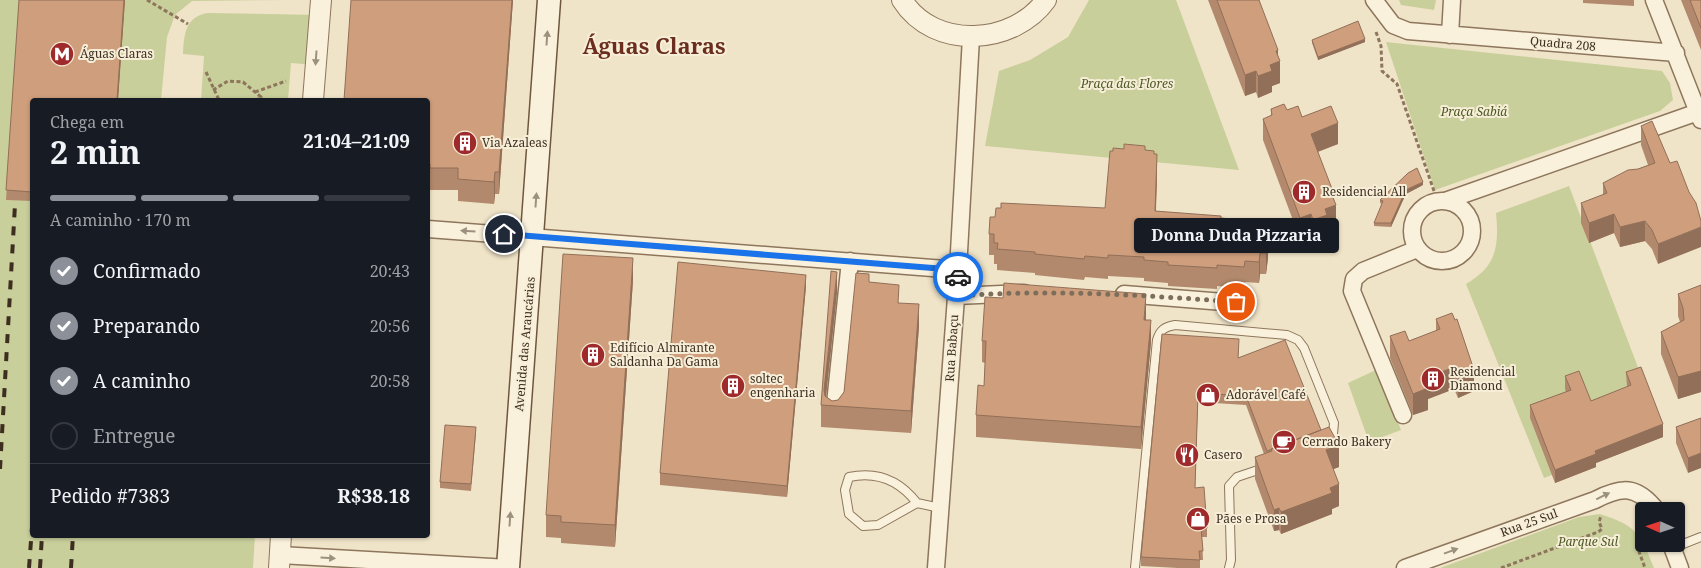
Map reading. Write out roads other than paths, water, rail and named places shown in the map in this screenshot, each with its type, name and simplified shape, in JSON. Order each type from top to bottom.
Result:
[{"type":"main road","name":"Avenida das Araucárias","points":[[508,568],[534,236],[549,0]]},
{"type":"street","points":[[313,98],[321,0]]},
{"type":"street","points":[[902,0],[927,24],[953,34],[971,38],[1012,29],[1038,11],[1046,0]]},
{"type":"street","name":"Quadra 208","points":[[1374,0],[1393,25],[1408,31],[1676,53]]},
{"type":"street","points":[[1450,35],[1452,0]]},
{"type":"street","points":[[1440,201],[1455,203],[1469,218],[1471,237],[1468,247],[1453,260],[1438,261],[1424,256],[1417,249],[1412,240],[1413,220],[1418,212],[1440,201],[1489,187],[1700,116],[1654,0]]},
{"type":"street","name":"Rua Babaçu","points":[[936,568],[958,270],[971,38]]},
{"type":"street","points":[[1469,218],[1489,187]]},
{"type":"street","points":[[430,229],[958,270]]},
{"type":"street","points":[[1403,415],[1352,291],[1354,279],[1363,271],[1417,249]]},
{"type":"street","points":[[834,413],[850,261]]},
{"type":"street","points":[[956,296],[1038,293]]},
{"type":"street","points":[[1104,293],[1236,302]]},
{"type":"street","name":"Rua 25 Sul","points":[[1405,568],[1595,500],[1615,490],[1626,489],[1638,494],[1648,502]]},
{"type":"street","points":[[1674,552],[1680,568]]},
{"type":"street","points":[[280,553],[508,568]]},
{"type":"lane","points":[[1135,568],[1157,340],[1160,331],[1166,326],[1174,325],[1287,335],[1298,340],[1304,348],[1334,423],[1333,434],[1324,446]]},
{"type":"lane","points":[[1229,568],[1231,560],[1229,486],[1237,477],[1272,465]]},
{"type":"lane","points":[[917,503],[878,525],[863,526],[849,514],[845,490],[849,477],[863,474],[887,478],[908,492],[917,503],[940,508]]},
{"type":"lane","points":[[1685,542],[1701,537]]},
{"type":"railway","points":[[0,469],[16,187]]},
{"type":"railway","points":[[29,568],[31,538]]},
{"type":"railway","points":[[40,568],[42,538]]},
{"type":"railway","points":[[71,568],[73,538]]},
{"type":"place","name":"Águas Claras","points":[[62,54]]},
{"type":"place","name":"Via Azaleas","points":[[465,143]]},
{"type":"place","name":"Residencial All","points":[[1304,192]]},
{"type":"place","name":"Donna Duda Pizzaria","points":[[1236,302]]},
{"type":"place","name":"Edifício Almirante Saldanha Da Gama","points":[[593,355]]},
{"type":"place","name":"Residencial Diamond","points":[[1433,379]]},
{"type":"place","name":"soltec engenharia","points":[[733,386]]},
{"type":"place","name":"Adorável Café","points":[[1208,395]]},
{"type":"place","name":"Cerrado Bakery","points":[[1284,442]]},
{"type":"place","name":"Casero","points":[[1187,455]]},
{"type":"place","name":"Pães e Prosa","points":[[1198,519]]},
{"type":"district","name":"Águas Claras","points":[[654,46]]},
{"type":"park label","name":"Praça das Flores","points":[[1127,84]]},
{"type":"park label","name":"Praça Sabiá","points":[[1474,112]]},
{"type":"park label","name":"Parque Sul","points":[[1588,542]]}]
